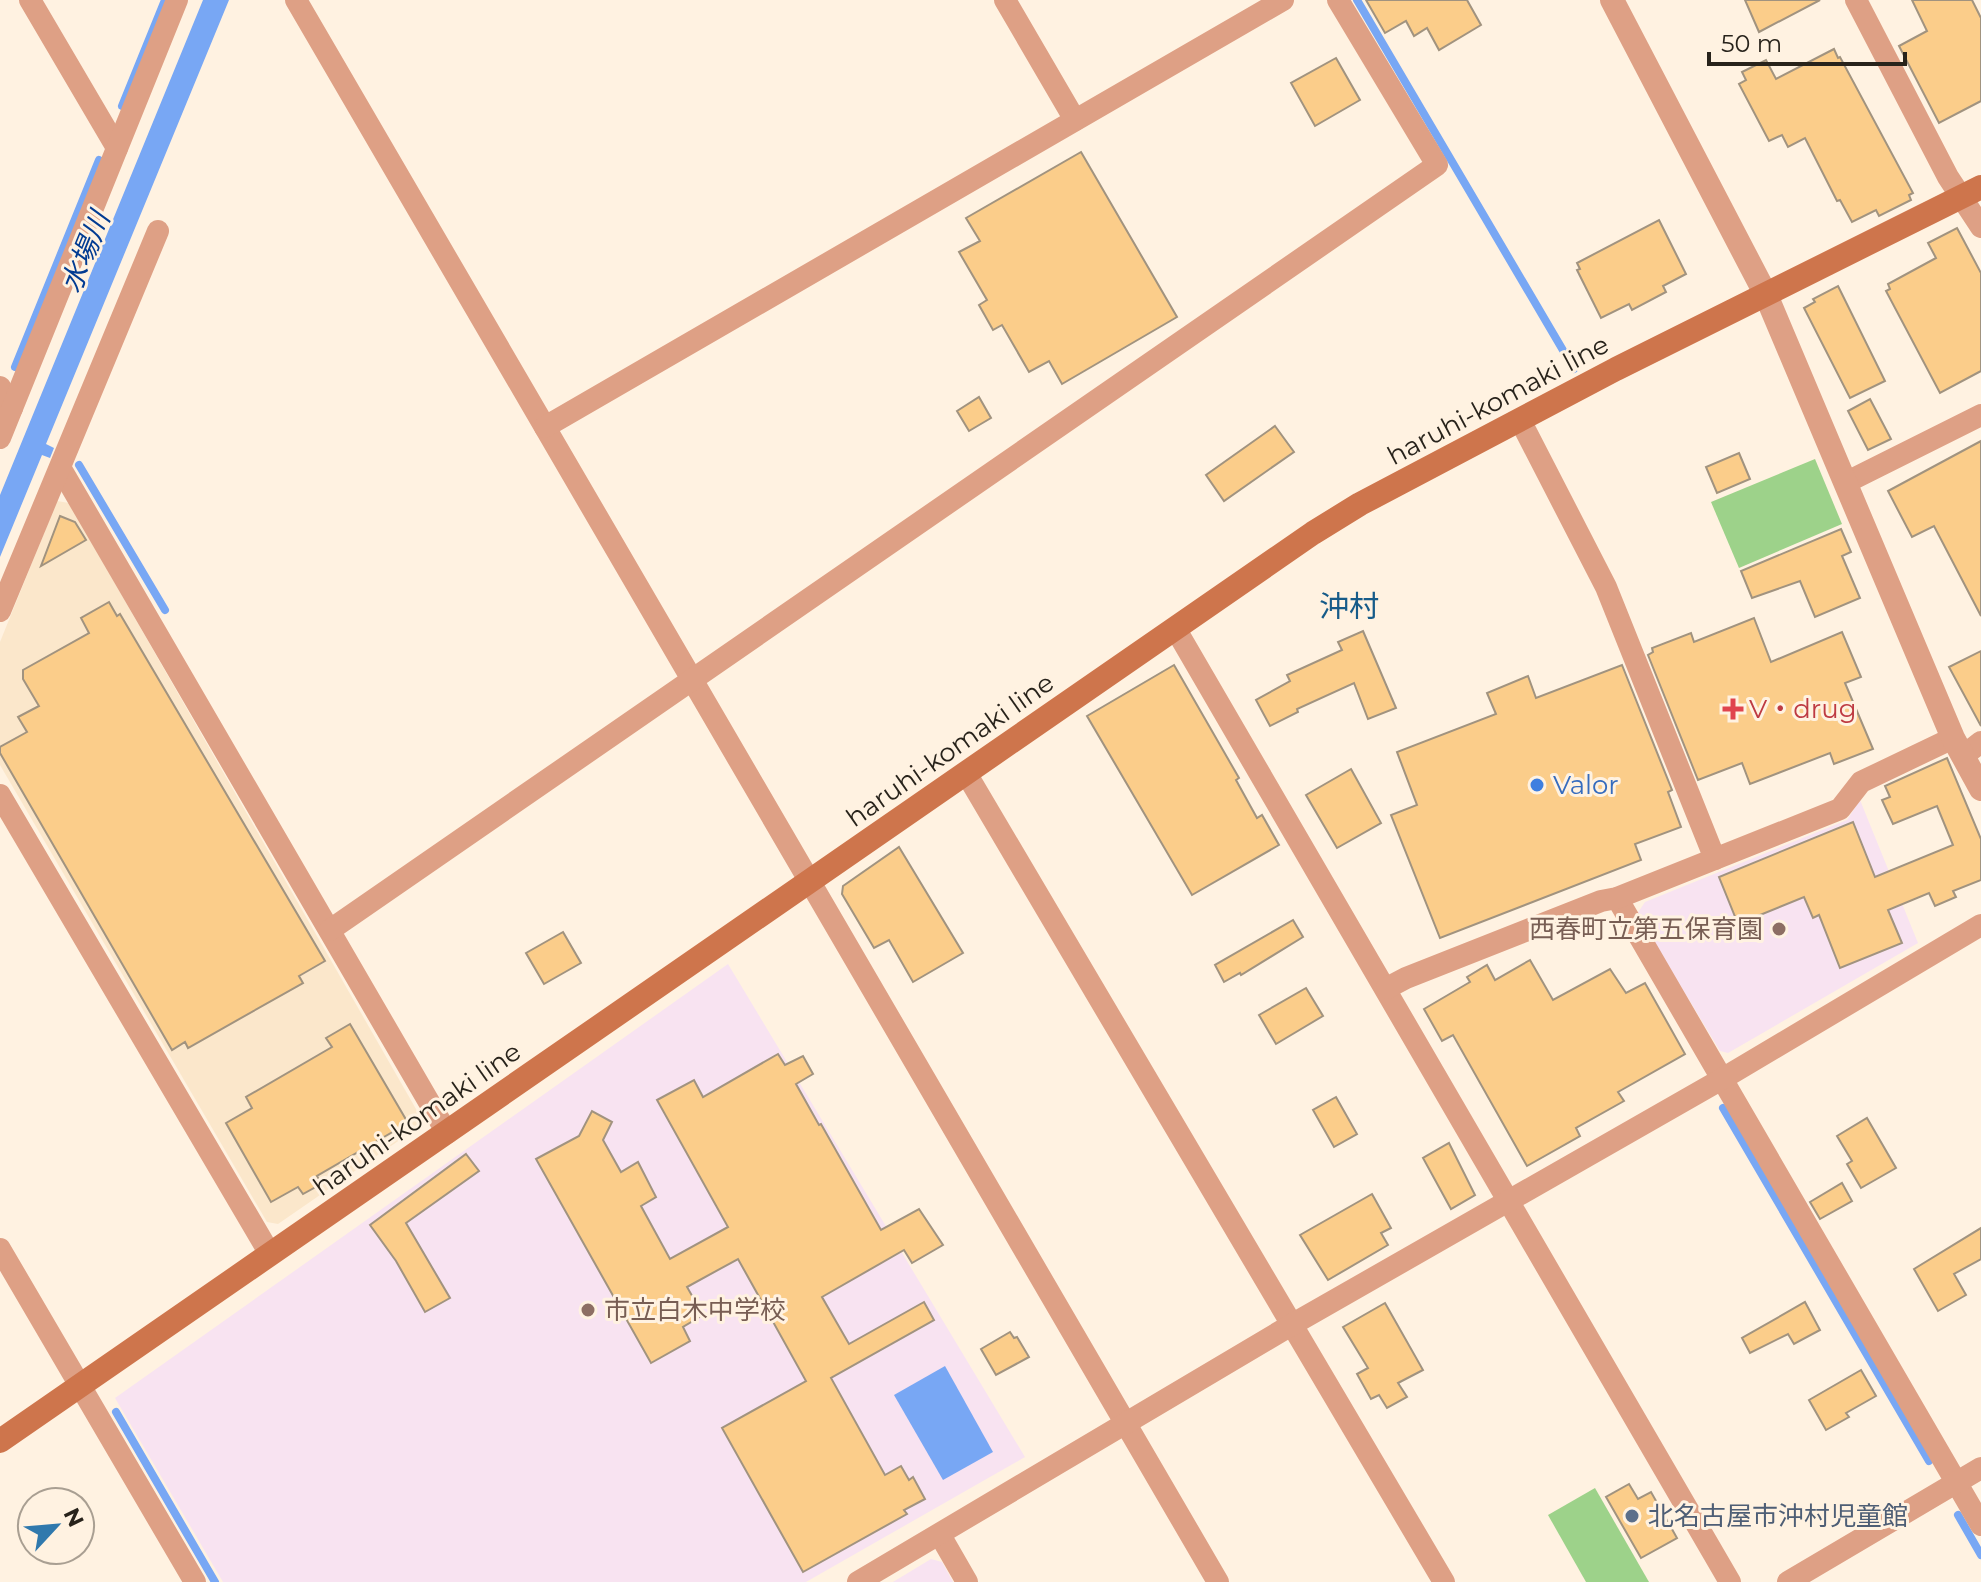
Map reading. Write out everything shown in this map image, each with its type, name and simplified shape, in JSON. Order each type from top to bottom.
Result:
[{"type":"main road","name":"haruhi-komaki line","points":[[0,1441],[1313,533],[1360,504],[1520,420],[1972,192]]},
{"type":"street","points":[[30,0],[117,148]]},
{"type":"street","points":[[0,438],[177,0]]},
{"type":"street","points":[[296,0],[1218,1582]]},
{"type":"street","points":[[1005,0],[1075,120]]},
{"type":"street","points":[[545,427],[1283,0]]},
{"type":"street","points":[[330,930],[1437,165],[1338,0]]},
{"type":"street","points":[[1612,0],[1766,295],[1845,483],[1965,745],[1981,789]]},
{"type":"street","points":[[1856,0],[1948,177],[1972,192],[1981,227]]},
{"type":"street","points":[[0,611],[158,231]]},
{"type":"street","points":[[0,387],[12,408]]},
{"type":"street","points":[[1845,483],[1981,415]]},
{"type":"street","points":[[1520,420],[1606,587],[1715,859]]},
{"type":"street","points":[[61,469],[447,1133]]},
{"type":"street","points":[[1175,628],[1730,1582]]},
{"type":"street","points":[[1387,988],[1840,809],[1861,782],[1965,745]]},
{"type":"street","points":[[966,773],[1444,1582]]},
{"type":"street","points":[[0,795],[270,1254]]},
{"type":"street","points":[[1617,898],[1981,1525]]},
{"type":"street","points":[[858,1582],[1293,1324],[1722,1079],[1981,925]]},
{"type":"street","points":[[0,1249],[195,1582]]},
{"type":"street","points":[[1788,1582],[1981,1468]]},
{"type":"street","points":[[940,1535],[967,1582]]},
{"type":"shaded area","points":[[57,501],[69,503],[420,1116],[420,1126],[278,1224],[267,1222],[0,765],[0,642]]},
{"type":"shaded area","name":"西春町立第五保育園","points":[[1860,800],[1918,943],[1728,1053],[1720,1051],[1637,914],[1645,902],[1847,820]]},
{"type":"shaded area","name":"市立白木中学校","points":[[728,964],[1025,1457],[806,1582],[223,1582],[115,1398]]},
{"type":"shaded area","points":[[931,1559],[942,1562],[953,1582],[893,1582]]},
{"type":"green space","points":[[1815,459],[1842,524],[1739,568],[1711,502]]},
{"type":"green space","points":[[1595,1488],[1649,1582],[1586,1582],[1548,1515]]},
{"type":"water","points":[[203,0],[229,0],[46,444],[54,448],[50,458],[42,455],[0,557],[0,495]]},
{"type":"water","points":[[945,1366],[993,1452],[943,1480],[894,1395]]},
{"type":"building","points":[[1366,0],[1467,0],[1481,25],[1439,50],[1427,28],[1414,36],[1406,21],[1385,33]]},
{"type":"building","points":[[1745,0],[1820,0],[1759,32]]},
{"type":"building","points":[[1912,0],[1972,0],[1981,18],[1981,101],[1939,123],[1899,46],[1927,31]]},
{"type":"building","points":[[1834,49],[1913,193],[1909,195],[1911,200],[1879,216],[1876,210],[1852,222],[1840,200],[1837,201],[1805,138],[1788,147],[1782,135],[1769,141],[1739,84],[1746,80],[1742,72],[1766,60],[1776,79]]},
{"type":"building","points":[[1336,58],[1360,100],[1315,126],[1291,83]]},
{"type":"building","points":[[1081,152],[1177,317],[1062,384],[1049,361],[1029,372],[1002,325],[993,330],[979,305],[987,300],[959,252],[980,241],[966,218]]},
{"type":"building","points":[[1659,220],[1686,274],[1663,286],[1666,292],[1632,310],[1629,304],[1601,318],[1577,270],[1580,269],[1577,263]]},
{"type":"building","points":[[1957,228],[1981,273],[1981,371],[1940,393],[1886,291],[1890,289],[1888,284],[1936,258],[1928,243]]},
{"type":"building","points":[[1838,286],[1885,381],[1850,398],[1804,308],[1815,302],[1813,299]]},
{"type":"building","points":[[979,397],[991,418],[969,431],[957,411]]},
{"type":"building","points":[[1870,399],[1891,439],[1868,450],[1848,411]]},
{"type":"building","points":[[1275,426],[1294,452],[1224,501],[1206,475]]},
{"type":"building","points":[[1981,441],[1981,616],[1934,526],[1912,537],[1888,491]]},
{"type":"building","points":[[1739,453],[1750,479],[1717,493],[1706,467]]},
{"type":"building","points":[[60,516],[75,522],[86,540],[41,566]]},
{"type":"building","points":[[1841,529],[1851,552],[1842,556],[1860,598],[1815,617],[1800,581],[1752,598],[1741,571]]},
{"type":"building","points":[[109,602],[117,616],[120,614],[325,961],[299,976],[303,983],[188,1048],[185,1042],[172,1050],[0,753],[0,747],[27,732],[18,717],[39,706],[23,679],[23,670],[89,633],[81,618]]},
{"type":"building","name":"V・drug","points":[[1754,618],[1771,662],[1842,632],[1861,677],[1845,683],[1873,749],[1834,764],[1830,753],[1750,784],[1742,763],[1698,780],[1648,655],[1653,652],[1652,648],[1691,633],[1694,642]]},
{"type":"building","points":[[1363,631],[1396,708],[1368,719],[1354,683],[1297,709],[1298,712],[1270,726],[1256,700],[1290,681],[1287,675],[1342,650],[1338,642]]},
{"type":"building","points":[[1981,651],[1981,726],[1949,667]]},
{"type":"building","points":[[1174,665],[1239,778],[1236,780],[1257,818],[1262,815],[1279,845],[1192,895],[1087,716]]},
{"type":"building","name":"Valor","points":[[1622,665],[1672,790],[1668,792],[1681,827],[1635,844],[1641,860],[1440,938],[1391,815],[1417,805],[1397,752],[1496,714],[1487,693],[1528,676],[1536,698]]},
{"type":"building","points":[[1947,758],[1981,839],[1981,880],[1953,891],[1956,897],[1935,906],[1929,893],[1888,910],[1902,943],[1840,968],[1819,915],[1813,918],[1804,897],[1738,924],[1719,877],[1853,822],[1875,877],[1953,845],[1937,806],[1893,824],[1882,800],[1890,797],[1885,786]]},
{"type":"building","points":[[1351,769],[1381,823],[1337,848],[1306,795]]},
{"type":"building","points":[[899,847],[963,953],[913,982],[889,940],[874,948],[842,894],[843,886]]},
{"type":"building","points":[[1293,920],[1303,937],[1224,982],[1215,965]]},
{"type":"building","points":[[563,932],[581,963],[544,984],[526,953]]},
{"type":"building","points":[[1530,960],[1553,1000],[1610,969],[1626,993],[1645,983],[1685,1054],[1618,1092],[1624,1101],[1576,1128],[1580,1136],[1527,1166],[1453,1035],[1442,1041],[1424,1009],[1470,982],[1467,977],[1487,965],[1495,980]]},
{"type":"building","points":[[1306,988],[1323,1016],[1276,1044],[1259,1015]]},
{"type":"building","points":[[350,1024],[408,1123],[317,1176],[321,1184],[303,1194],[298,1187],[271,1202],[226,1123],[252,1108],[246,1097],[332,1047],[326,1038]]},
{"type":"building","points":[[778,1054],[785,1065],[803,1056],[813,1074],[796,1084],[881,1230],[919,1209],[943,1245],[912,1263],[904,1250],[822,1297],[849,1344],[924,1302],[934,1320],[831,1378],[885,1475],[901,1466],[909,1480],[913,1477],[925,1499],[904,1510],[907,1514],[803,1572],[722,1428],[806,1381],[738,1259],[687,1287],[703,1315],[683,1327],[690,1341],[651,1363],[536,1159],[579,1136],[592,1111],[612,1122],[603,1140],[621,1172],[638,1162],[656,1197],[641,1206],[670,1259],[728,1227],[657,1100],[694,1080],[703,1097]]},
{"type":"building","points":[[1336,1097],[1357,1134],[1334,1147],[1313,1110]]},
{"type":"building","points":[[1867,1118],[1896,1168],[1861,1188],[1847,1164],[1852,1161],[1837,1136]]},
{"type":"building","points":[[1449,1143],[1475,1195],[1451,1209],[1423,1158]]},
{"type":"building","points":[[466,1154],[479,1171],[406,1223],[450,1298],[425,1312],[396,1261],[370,1225]]},
{"type":"building","points":[[1842,1183],[1852,1201],[1820,1219],[1810,1202]]},
{"type":"building","points":[[1372,1194],[1391,1228],[1381,1233],[1388,1245],[1328,1280],[1300,1235]]},
{"type":"building","points":[[1981,1228],[1981,1259],[1954,1274],[1966,1295],[1938,1311],[1914,1269]]},
{"type":"building","points":[[1805,1302],[1820,1330],[1794,1344],[1788,1334],[1750,1353],[1742,1338]]},
{"type":"building","points":[[1385,1303],[1423,1370],[1398,1383],[1407,1397],[1387,1408],[1379,1395],[1371,1399],[1357,1374],[1368,1368],[1343,1327]]},
{"type":"building","points":[[1010,1332],[1014,1338],[1017,1337],[1029,1357],[996,1375],[981,1349]]},
{"type":"building","points":[[1861,1370],[1876,1396],[1846,1413],[1849,1417],[1826,1430],[1809,1400]]},
{"type":"building","points":[[1629,1484],[1638,1499],[1651,1492],[1677,1538],[1641,1558],[1606,1497]]},
{"type":"waterway","points":[[122,106],[165,0]]},
{"type":"waterway","points":[[1357,0],[1574,369]]},
{"type":"waterway","name":"水場川","points":[[15,367],[99,160]]},
{"type":"waterway","points":[[79,465],[165,610]]},
{"type":"waterway","points":[[1723,1108],[1929,1461]]},
{"type":"waterway","points":[[116,1412],[215,1582]]},
{"type":"waterway","points":[[1958,1515],[1981,1555]]},
{"type":"place","name":"V・drug","points":[[1733,709]]},
{"type":"place","name":"Valor","points":[[1537,785]]},
{"type":"place","name":"西春町立第五保育園","points":[[1779,929]]},
{"type":"place","name":"市立白木中学校","points":[[588,1310]]},
{"type":"place","name":"北名古屋市沖村児童館","points":[[1632,1516]]},
{"type":"district","name":"沖村","points":[[1349,607]]}]
